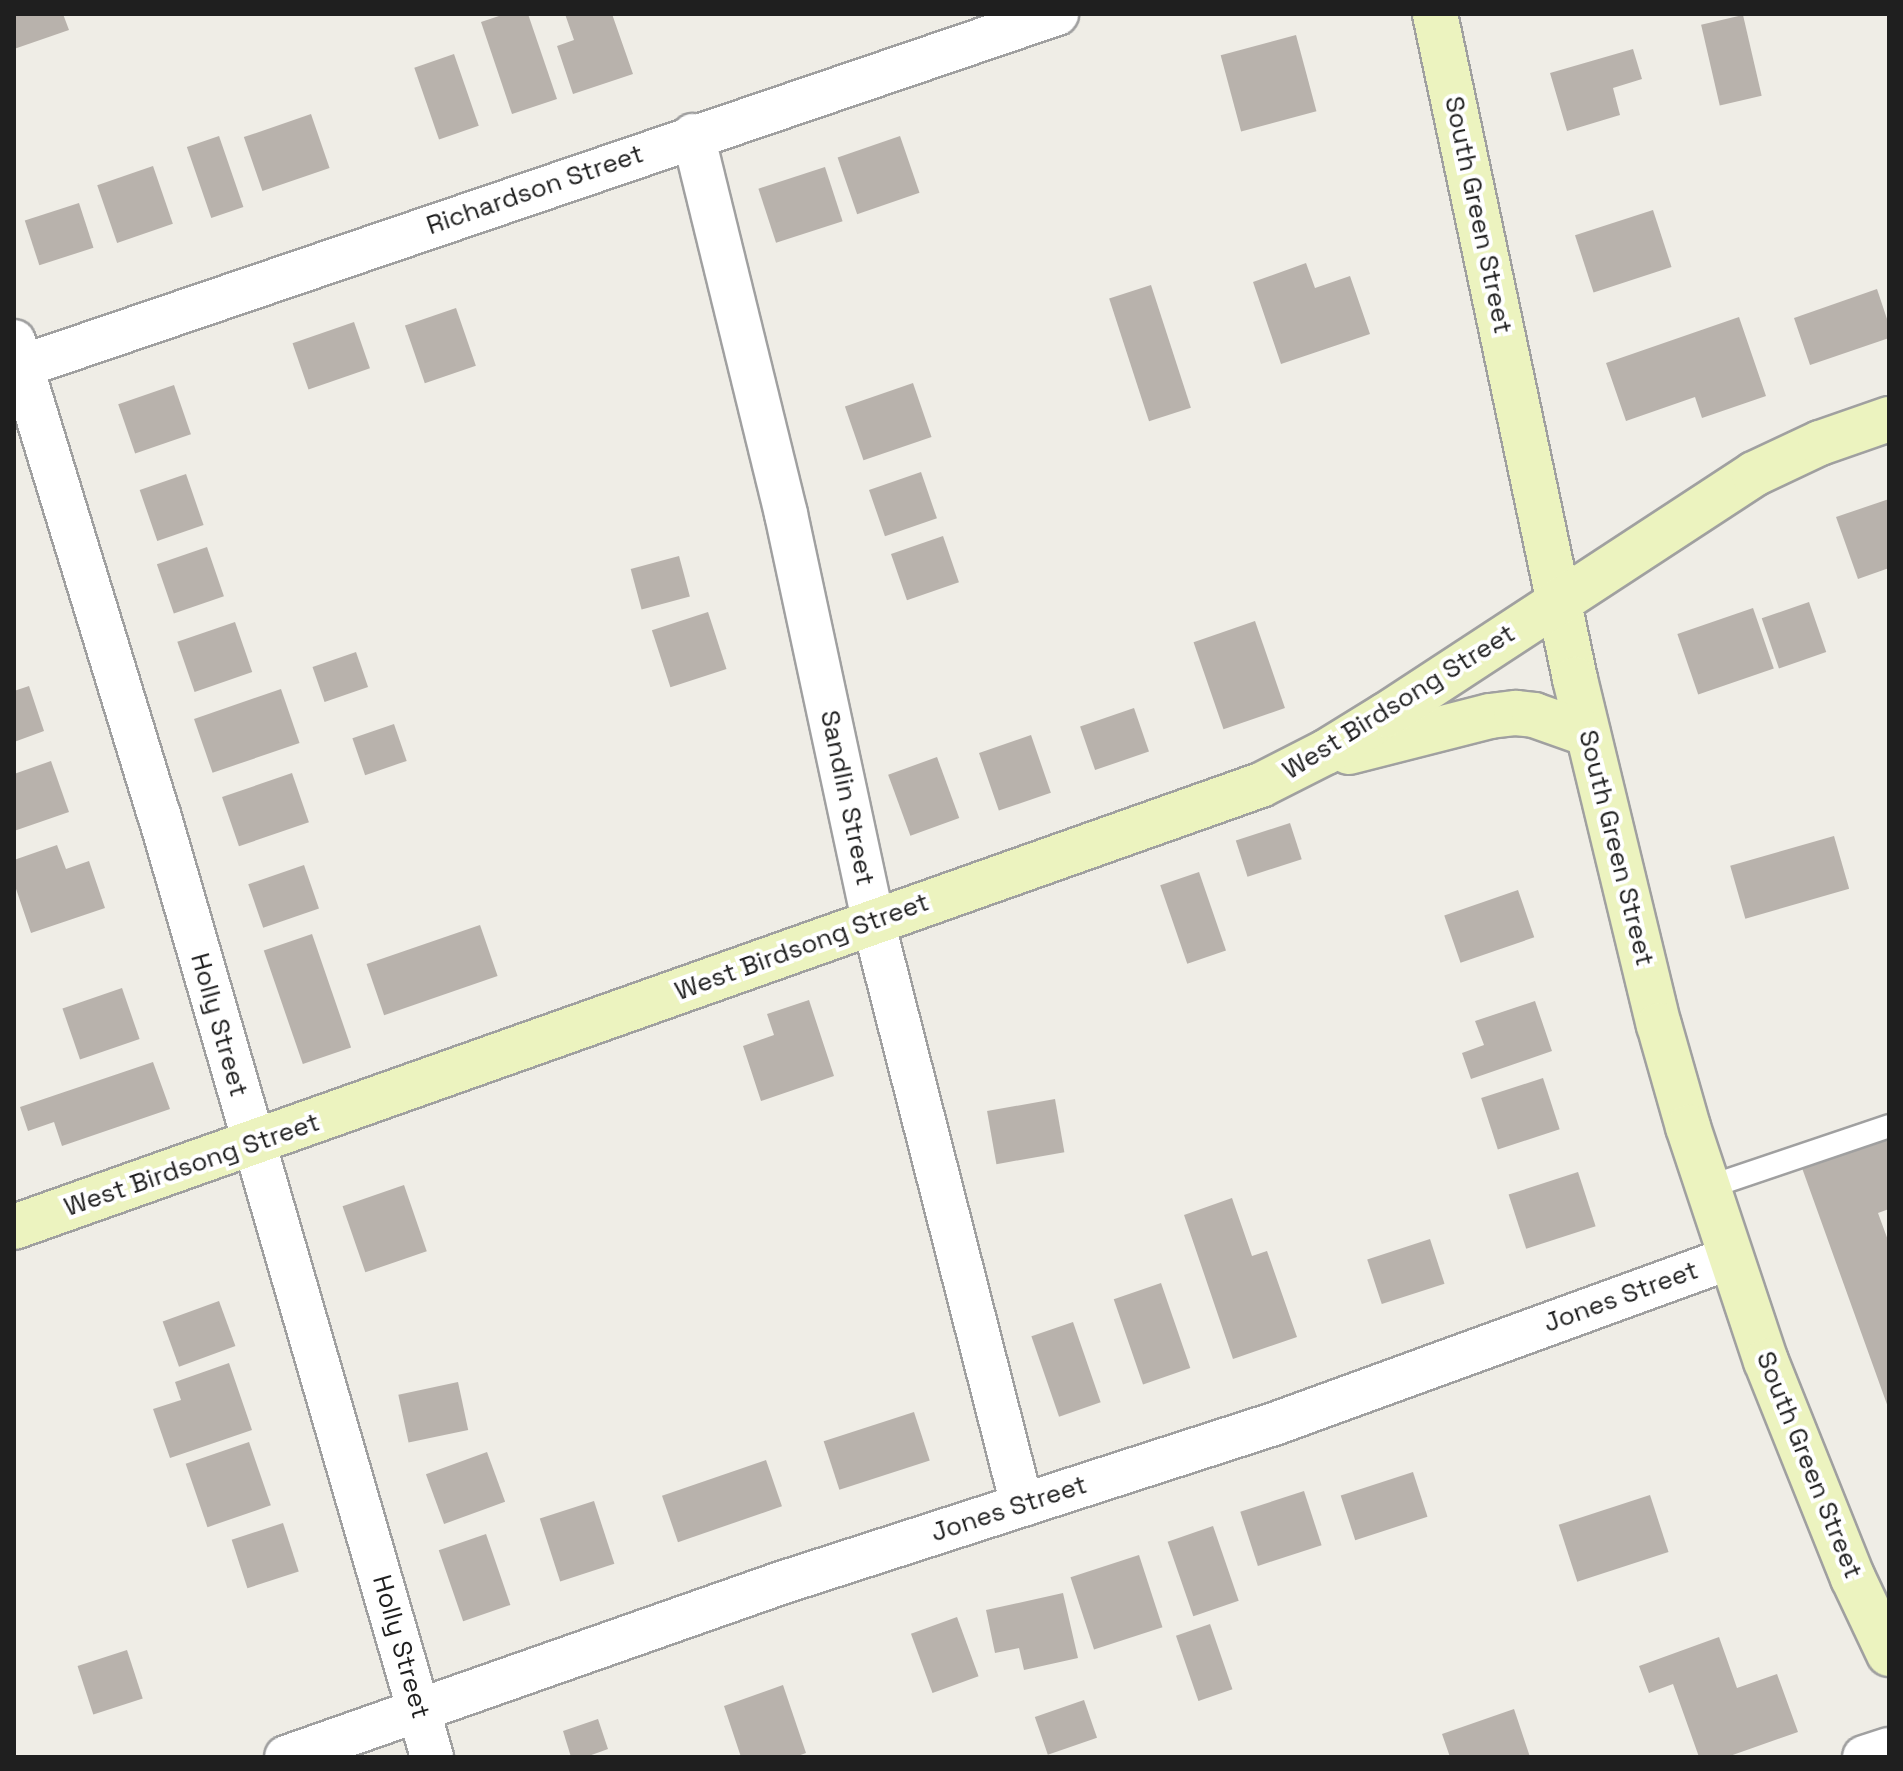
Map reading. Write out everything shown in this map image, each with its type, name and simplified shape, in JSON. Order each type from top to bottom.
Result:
[{"type":"street","name":"Richardson Street","points":[[16,359],[1057,14]]},
{"type":"street","name":"South Green Street","points":[[1435,14],[1558,602],[1659,1025],[1730,1258],[1825,1511],[1889,1654]]},
{"type":"street","name":"Sandlin Street","points":[[693,135],[786,514],[873,921],[1022,1505]]},
{"type":"street","name":"Holly Street","points":[[16,359],[159,814],[252,1144],[432,1757]]},
{"type":"street","name":"West Birdsong Street","points":[[14,1227],[873,921],[1217,803],[1305,764],[1754,474],[1820,443],[1889,419]]},
{"type":"street","points":[[1305,764],[1490,716],[1534,715],[1588,734]]},
{"type":"street","name":"Jones Street","points":[[286,1757],[781,1583],[1274,1424],[1730,1258]]},
{"type":"street","points":[[1864,1757],[1889,1749]]},
{"type":"lane","points":[[1709,1187],[1889,1126]]},
{"type":"building","points":[[14,14],[63,14],[69,30],[14,49]]},
{"type":"building","points":[[505,14],[528,14],[557,99],[512,114],[481,22]]},
{"type":"building","points":[[565,14],[612,14],[633,74],[573,94],[557,46],[574,40]]},
{"type":"building","points":[[1743,15],[1762,96],[1720,106],[1701,25]]},
{"type":"building","points":[[1296,35],[1316,111],[1241,131],[1221,55]]},
{"type":"building","points":[[1633,49],[1642,79],[1613,88],[1620,115],[1567,131],[1550,73]]},
{"type":"building","points":[[454,54],[479,126],[439,140],[414,68]]},
{"type":"building","points":[[311,114],[330,168],[262,191],[244,137]]},
{"type":"building","points":[[219,136],[243,207],[211,218],[187,147]]},
{"type":"building","points":[[900,136],[920,193],[857,214],[838,157]]},
{"type":"building","points":[[153,166],[173,224],[117,243],[97,185]]},
{"type":"building","points":[[825,167],[843,221],[776,243],[758,189]]},
{"type":"building","points":[[79,203],[94,248],[39,265],[25,221]]},
{"type":"building","points":[[1653,210],[1672,267],[1594,292],[1575,235]]},
{"type":"building","points":[[1306,263],[1315,288],[1350,276],[1370,334],[1281,364],[1253,282]]},
{"type":"building","points":[[1151,285],[1191,408],[1149,421],[1109,299]]},
{"type":"building","points":[[1877,289],[1889,325],[1889,338],[1810,365],[1794,318]]},
{"type":"building","points":[[456,308],[476,366],[425,383],[405,326]]},
{"type":"building","points":[[1739,317],[1766,396],[1702,418],[1695,397],[1626,421],[1606,363]]},
{"type":"building","points":[[354,322],[370,368],[308,389],[293,343]]},
{"type":"building","points":[[913,383],[932,437],[863,460],[845,406]]},
{"type":"building","points":[[174,385],[191,434],[135,453],[118,404]]},
{"type":"building","points":[[921,472],[937,518],[885,536],[869,490]]},
{"type":"building","points":[[186,474],[204,525],[157,541],[140,490]]},
{"type":"building","points":[[1889,499],[1889,568],[1858,579],[1836,517]]},
{"type":"building","points":[[943,536],[959,582],[907,600],[891,554]]},
{"type":"building","points":[[207,547],[224,596],[174,613],[157,564]]},
{"type":"building","points":[[679,556],[690,597],[642,610],[631,569]]},
{"type":"building","points":[[1809,602],[1826,652],[1779,668],[1762,618]]},
{"type":"building","points":[[1753,608],[1774,669],[1698,695],[1677,634]]},
{"type":"building","points":[[708,612],[727,669],[670,687],[652,630]]},
{"type":"building","points":[[1255,621],[1285,708],[1223,729],[1194,642]]},
{"type":"building","points":[[235,622],[252,672],[195,692],[177,642]]},
{"type":"building","points":[[356,652],[368,687],[325,702],[313,667]]},
{"type":"building","points":[[29,686],[44,731],[14,742],[14,691]]},
{"type":"building","points":[[281,689],[300,743],[213,773],[194,719]]},
{"type":"building","points":[[1134,708],[1149,751],[1095,770],[1080,727]]},
{"type":"building","points":[[394,724],[407,761],[365,775],[352,738]]},
{"type":"building","points":[[1031,735],[1051,793],[999,811],[979,753]]},
{"type":"building","points":[[937,757],[959,818],[910,836],[888,775]]},
{"type":"building","points":[[51,761],[69,812],[14,831],[14,774]]},
{"type":"building","points":[[292,773],[309,822],[239,846],[222,797]]},
{"type":"building","points":[[1290,823],[1302,859],[1248,877],[1236,841]]},
{"type":"building","points":[[1834,836],[1849,889],[1745,919],[1730,866]]},
{"type":"building","points":[[57,845],[66,869],[89,861],[105,908],[31,933],[14,883],[14,860]]},
{"type":"building","points":[[304,865],[319,908],[263,928],[248,884]]},
{"type":"building","points":[[1199,872],[1226,950],[1187,964],[1160,885]]},
{"type":"building","points":[[1518,890],[1534,937],[1461,963],[1444,915]]},
{"type":"building","points":[[480,925],[498,976],[384,1015],[367,964]]},
{"type":"building","points":[[312,934],[351,1047],[303,1064],[264,951]]},
{"type":"building","points":[[122,988],[140,1039],[80,1060],[62,1009]]},
{"type":"building","points":[[809,1000],[834,1076],[761,1101],[743,1046],[774,1035],[767,1014]]},
{"type":"building","points":[[1535,1001],[1552,1051],[1471,1079],[1462,1053],[1484,1045],[1475,1021]]},
{"type":"building","points":[[153,1062],[170,1109],[62,1146],[54,1122],[28,1131],[20,1107]]},
{"type":"building","points":[[1543,1078],[1560,1129],[1498,1149],[1481,1098]]},
{"type":"building","points":[[1055,1099],[1064,1152],[996,1164],[987,1111]]},
{"type":"building","points":[[1889,1137],[1889,1209],[1878,1213],[1889,1243],[1889,1410],[1802,1168]]},
{"type":"building","points":[[1578,1172],[1596,1226],[1526,1249],[1509,1195]]},
{"type":"building","points":[[404,1185],[427,1251],[365,1272],[343,1206]]},
{"type":"building","points":[[1232,1198],[1252,1256],[1267,1251],[1297,1337],[1233,1359],[1184,1215]]},
{"type":"building","points":[[1430,1239],[1445,1284],[1382,1304],[1367,1259]]},
{"type":"building","points":[[1161,1283],[1190,1368],[1143,1384],[1114,1299]]},
{"type":"building","points":[[219,1301],[235,1346],[179,1367],[163,1322]]},
{"type":"building","points":[[1073,1322],[1101,1402],[1059,1417],[1031,1336]]},
{"type":"building","points":[[229,1363],[252,1430],[170,1458],[153,1409],[181,1400],[175,1382]]},
{"type":"building","points":[[458,1382],[468,1430],[409,1443],[398,1395]]},
{"type":"building","points":[[914,1412],[930,1461],[839,1490],[824,1441]]},
{"type":"building","points":[[249,1442],[271,1505],[207,1527],[186,1464]]},
{"type":"building","points":[[487,1452],[505,1502],[444,1524],[426,1474]]},
{"type":"building","points":[[766,1460],[782,1506],[678,1542],[662,1496]]},
{"type":"building","points":[[1413,1472],[1428,1517],[1355,1540],[1341,1495]]},
{"type":"building","points":[[1304,1491],[1322,1545],[1258,1566],[1240,1512]]},
{"type":"building","points":[[1650,1495],[1669,1552],[1577,1582],[1559,1525]]},
{"type":"building","points":[[594,1501],[614,1564],[560,1581],[540,1519]]},
{"type":"building","points":[[283,1523],[299,1572],[247,1588],[232,1540]]},
{"type":"building","points":[[1213,1526],[1239,1601],[1193,1616],[1168,1542]]},
{"type":"building","points":[[486,1534],[510,1605],[463,1621],[439,1550]]},
{"type":"building","points":[[1139,1555],[1162,1627],[1094,1650],[1071,1577]]},
{"type":"building","points":[[1063,1593],[1078,1658],[1024,1670],[1019,1648],[995,1653],[986,1610]]},
{"type":"building","points":[[957,1617],[979,1676],[933,1693],[911,1634]]},
{"type":"building","points":[[1210,1624],[1232,1689],[1198,1701],[1176,1636]]},
{"type":"building","points":[[1719,1637],[1737,1688],[1777,1674],[1798,1732],[1727,1757],[1699,1757],[1673,1684],[1649,1693],[1639,1666]]},
{"type":"building","points":[[127,1650],[143,1699],[93,1715],[78,1666]]},
{"type":"building","points":[[783,1685],[806,1753],[795,1757],[741,1757],[724,1706]]},
{"type":"building","points":[[1084,1700],[1097,1738],[1048,1755],[1035,1717]]},
{"type":"building","points":[[1514,1709],[1530,1757],[1450,1757],[1442,1734]]},
{"type":"building","points":[[598,1719],[608,1749],[586,1757],[571,1757],[563,1731]]}]
